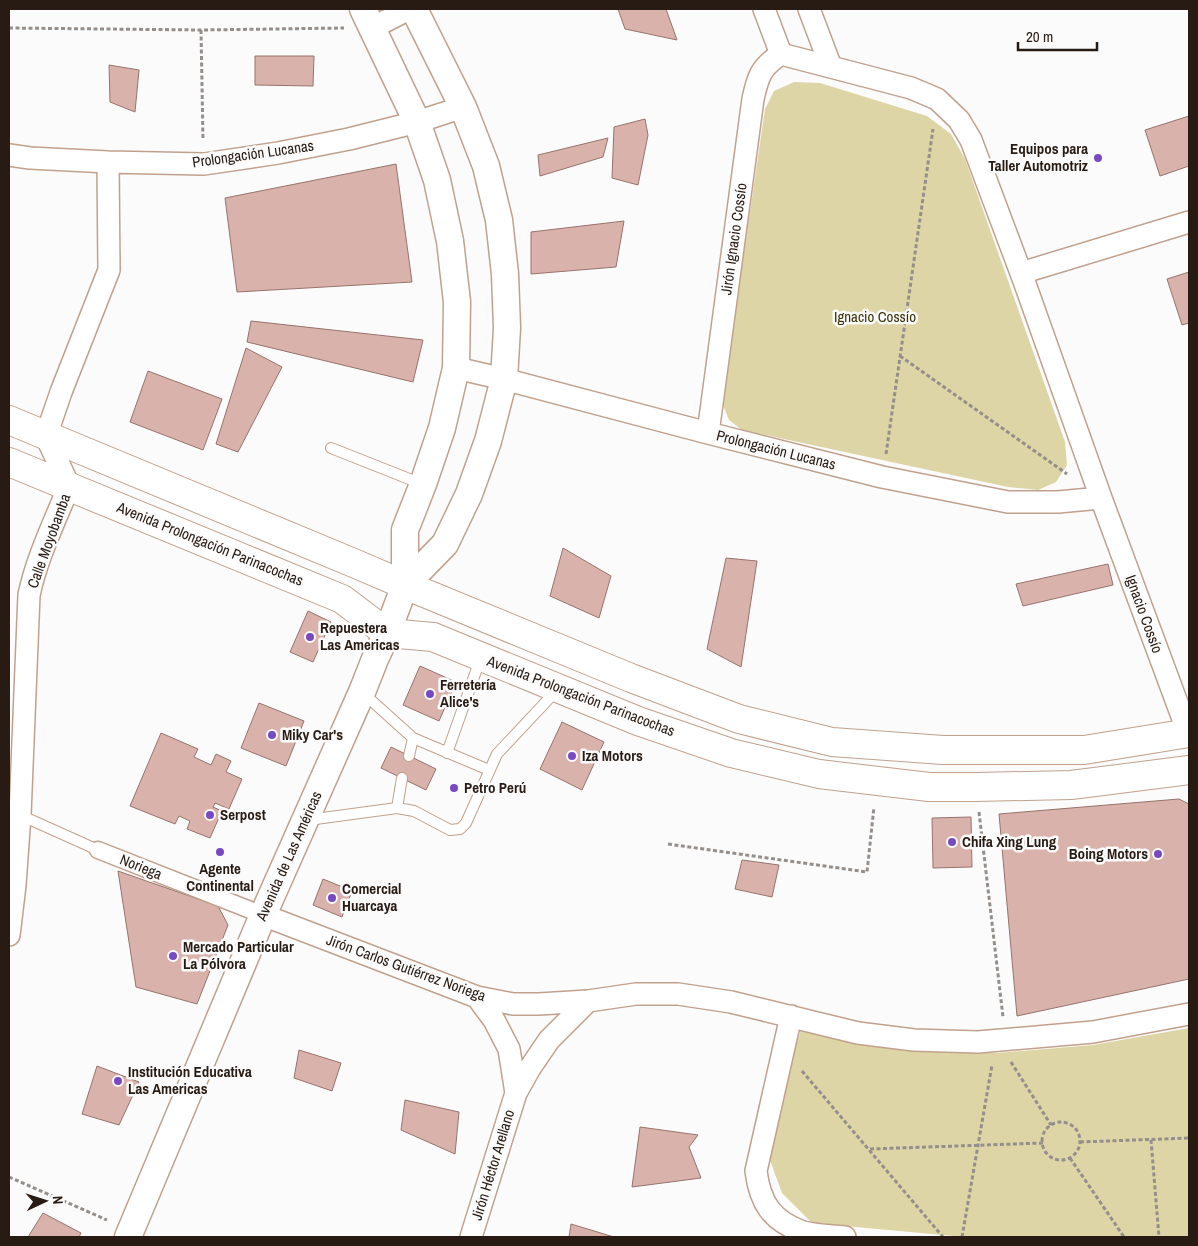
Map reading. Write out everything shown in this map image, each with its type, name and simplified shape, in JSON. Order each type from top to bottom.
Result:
[{"type":"main road","points":[[9,420],[405,586],[631,678],[739,719],[832,742],[942,750],[1084,750],[1189,734]]},
{"type":"main road","name":"Avenida Prolongación Parinacochas","points":[[9,462],[342,599],[387,633],[433,637],[638,720],[731,753],[819,774],[928,787],[1071,785],[1189,770]]},
{"type":"street","points":[[367,18],[409,9]]},
{"type":"street","name":"Avenida de Las Américas","points":[[405,586],[446,544],[469,494],[488,441],[504,379],[507,328],[505,274],[499,220],[486,166],[463,107],[414,9]]},
{"type":"street","points":[[764,9],[781,54]]},
{"type":"street","points":[[809,9],[831,67]]},
{"type":"street","name":"Avenida de Las Américas","points":[[129,1234],[263,915],[362,692],[405,586],[405,530],[442,428],[456,368],[457,302],[450,242],[437,180],[417,122],[367,18]]},
{"type":"street","name":"Ignacio Cossío","points":[[781,54],[911,88],[937,98],[959,120],[971,140],[1021,273],[1101,498],[1189,734]]},
{"type":"street","name":"Jirón Ignacio Cossío","points":[[708,434],[753,98],[758,77],[769,62],[781,54]]},
{"type":"street","name":"Prolongación Lucanas","points":[[9,155],[30,158],[108,162],[204,164],[278,153],[349,139],[417,122],[463,107]]},
{"type":"street","points":[[46,436],[61,392],[109,270],[108,162]]},
{"type":"street","points":[[1021,273],[1189,222]]},
{"type":"street","name":"Prolongación Lucanas","points":[[456,368],[882,477],[1008,502],[1058,502],[1101,498]]},
{"type":"street","name":"Calle Moyobamba","points":[[9,935],[20,815],[18,628],[33,578],[69,486],[46,436]]},
{"type":"street","name":"Noriega","points":[[98,850],[263,915]]},
{"type":"street","name":"Jirón Carlos Gutiérrez Noriega","points":[[263,915],[477,997],[513,1004],[588,1001],[636,994],[678,994],[731,1002],[858,1033],[914,1040],[978,1042],[1093,1032],[1189,1014]]},
{"type":"street","name":"Jirón Héctor Arellano","points":[[477,997],[494,1020],[509,1049],[516,1093]]},
{"type":"street","name":"Jirón Héctor Arellano","points":[[471,1237],[516,1093],[549,1040],[588,1001]]},
{"type":"street","points":[[791,1016],[756,1172],[759,1189],[762,1198],[770,1210],[785,1224],[804,1232],[845,1237]]},
{"type":"lane","points":[[331,448],[423,484]]},
{"type":"lane","points":[[447,753],[481,657]]},
{"type":"lane","points":[[305,821],[397,808],[414,811],[450,830],[460,829],[466,823],[497,754],[559,688]]},
{"type":"lane","points":[[362,692],[413,738],[489,770]]},
{"type":"lane","points":[[409,756],[413,738]]},
{"type":"lane","points":[[397,808],[402,778]]},
{"type":"lane","name":"Noriega","points":[[20,815],[98,850]]},
{"type":"path","points":[[9,28],[201,30],[367,18]]},
{"type":"path","points":[[201,30],[204,164]]},
{"type":"path","points":[[882,477],[937,98]]},
{"type":"path","points":[[900,356],[1101,498]]},
{"type":"path","points":[[668,844],[867,872],[877,781]]},
{"type":"path","points":[[962,1237],[1001,1040],[976,787]]},
{"type":"path","points":[[1001,1040],[1052,1125]]},
{"type":"path","points":[[802,1070],[943,1237]]},
{"type":"path","points":[[1061,1122],[1068,1123],[1073,1126],[1080,1136],[1080,1142],[1075,1154],[1070,1158],[1053,1158],[1044,1149],[1043,1137],[1045,1131],[1052,1125],[1061,1122]]},
{"type":"path","points":[[1080,1142],[1189,1138]]},
{"type":"path","points":[[1151,1140],[1159,1237]]},
{"type":"path","points":[[869,1149],[1043,1143]]},
{"type":"path","points":[[1070,1158],[1124,1237]]},
{"type":"path","points":[[9,1177],[129,1234]]},
{"type":"green space","name":"Ignacio Cossío","points":[[794,82],[820,83],[927,116],[951,134],[965,159],[1065,442],[1067,465],[1056,482],[1038,490],[1008,487],[742,430],[729,420],[722,403],[765,109],[774,91]]},
{"type":"green space","points":[[1189,1028],[1189,1237],[965,1237],[812,1223],[782,1193],[768,1155],[778,1101],[801,1030],[899,1048],[997,1053],[1093,1045]]},
{"type":"building","points":[[618,9],[666,9],[677,40],[625,29]]},
{"type":"building","points":[[255,56],[314,56],[313,86],[255,85]]},
{"type":"building","points":[[109,65],[139,70],[135,112],[110,102]]},
{"type":"building","points":[[1189,116],[1189,166],[1160,176],[1145,130]]},
{"type":"building","points":[[645,119],[648,135],[638,185],[612,178],[614,127]]},
{"type":"building","points":[[608,138],[603,157],[540,176],[538,155]]},
{"type":"building","points":[[396,164],[412,282],[237,292],[225,198]]},
{"type":"building","points":[[624,221],[616,267],[531,274],[531,232]]},
{"type":"building","points":[[1189,272],[1189,323],[1182,325],[1167,279]]},
{"type":"building","points":[[251,321],[423,340],[413,382],[247,342]]},
{"type":"building","points":[[246,348],[282,367],[238,452],[216,444]]},
{"type":"building","points":[[148,371],[222,399],[203,450],[130,422]]},
{"type":"building","points":[[563,548],[611,576],[599,618],[550,596]]},
{"type":"building","points":[[726,558],[757,561],[741,667],[707,649]]},
{"type":"building","points":[[1108,564],[1113,585],[1023,606],[1016,584]]},
{"type":"building","name":"Repuestera Las Americas","points":[[308,611],[331,622],[313,662],[290,652]]},
{"type":"building","name":"Ferretería Alice's","points":[[420,666],[456,682],[439,721],[403,705]]},
{"type":"building","name":"Miky Car's","points":[[259,703],[304,721],[286,766],[241,748]]},
{"type":"building","name":"Iza Motors","points":[[562,722],[604,742],[582,790],[540,769]]},
{"type":"building","points":[[161,733],[198,749],[194,757],[211,765],[216,754],[231,761],[226,772],[242,779],[229,809],[215,803],[213,807],[222,811],[210,838],[187,829],[190,821],[179,816],[175,824],[130,806]]},
{"type":"building","points":[[391,747],[436,769],[426,790],[381,768]]},
{"type":"building","points":[[1179,799],[1189,804],[1189,979],[1017,1016],[999,814]]},
{"type":"building","name":"Chifa Xing Lung","points":[[971,817],[972,867],[933,868],[932,818]]},
{"type":"building","points":[[742,860],[779,865],[772,897],[735,889]]},
{"type":"building","name":"Mercado Particular La Pólvora","points":[[118,871],[218,906],[228,925],[197,1004],[136,987]]},
{"type":"building","name":"Comercial Huarcaya","points":[[323,879],[352,891],[342,917],[313,905]]},
{"type":"building","points":[[299,1050],[341,1063],[332,1091],[294,1078]]},
{"type":"building","points":[[97,1066],[139,1082],[119,1125],[82,1114]]},
{"type":"building","points":[[405,1100],[459,1112],[455,1154],[401,1130]]},
{"type":"building","points":[[640,1127],[698,1135],[689,1147],[701,1178],[632,1187]]},
{"type":"building","points":[[43,1213],[81,1233],[79,1237],[28,1237]]},
{"type":"building","points":[[571,1224],[614,1237],[569,1237]]},
{"type":"place","name":"Equipos para Taller Automotriz","points":[[1098,158]]},
{"type":"place","name":"Repuestera Las Americas","points":[[310,637]]},
{"type":"place","name":"Ferretería Alice's","points":[[430,694]]},
{"type":"place","name":"Miky Car's","points":[[272,735]]},
{"type":"place","name":"Iza Motors","points":[[572,756]]},
{"type":"place","name":"Petro Perú","points":[[454,788]]},
{"type":"place","name":"Serpost","points":[[210,815]]},
{"type":"place","name":"Chifa Xing Lung","points":[[952,842]]},
{"type":"place","name":"Agente Continental","points":[[220,852]]},
{"type":"place","name":"Boing Motors","points":[[1158,854]]},
{"type":"place","name":"Comercial Huarcaya","points":[[332,898]]},
{"type":"place","name":"Mercado Particular La Pólvora","points":[[173,956]]},
{"type":"place","name":"Institución Educativa Las Americas","points":[[118,1081]]}]
